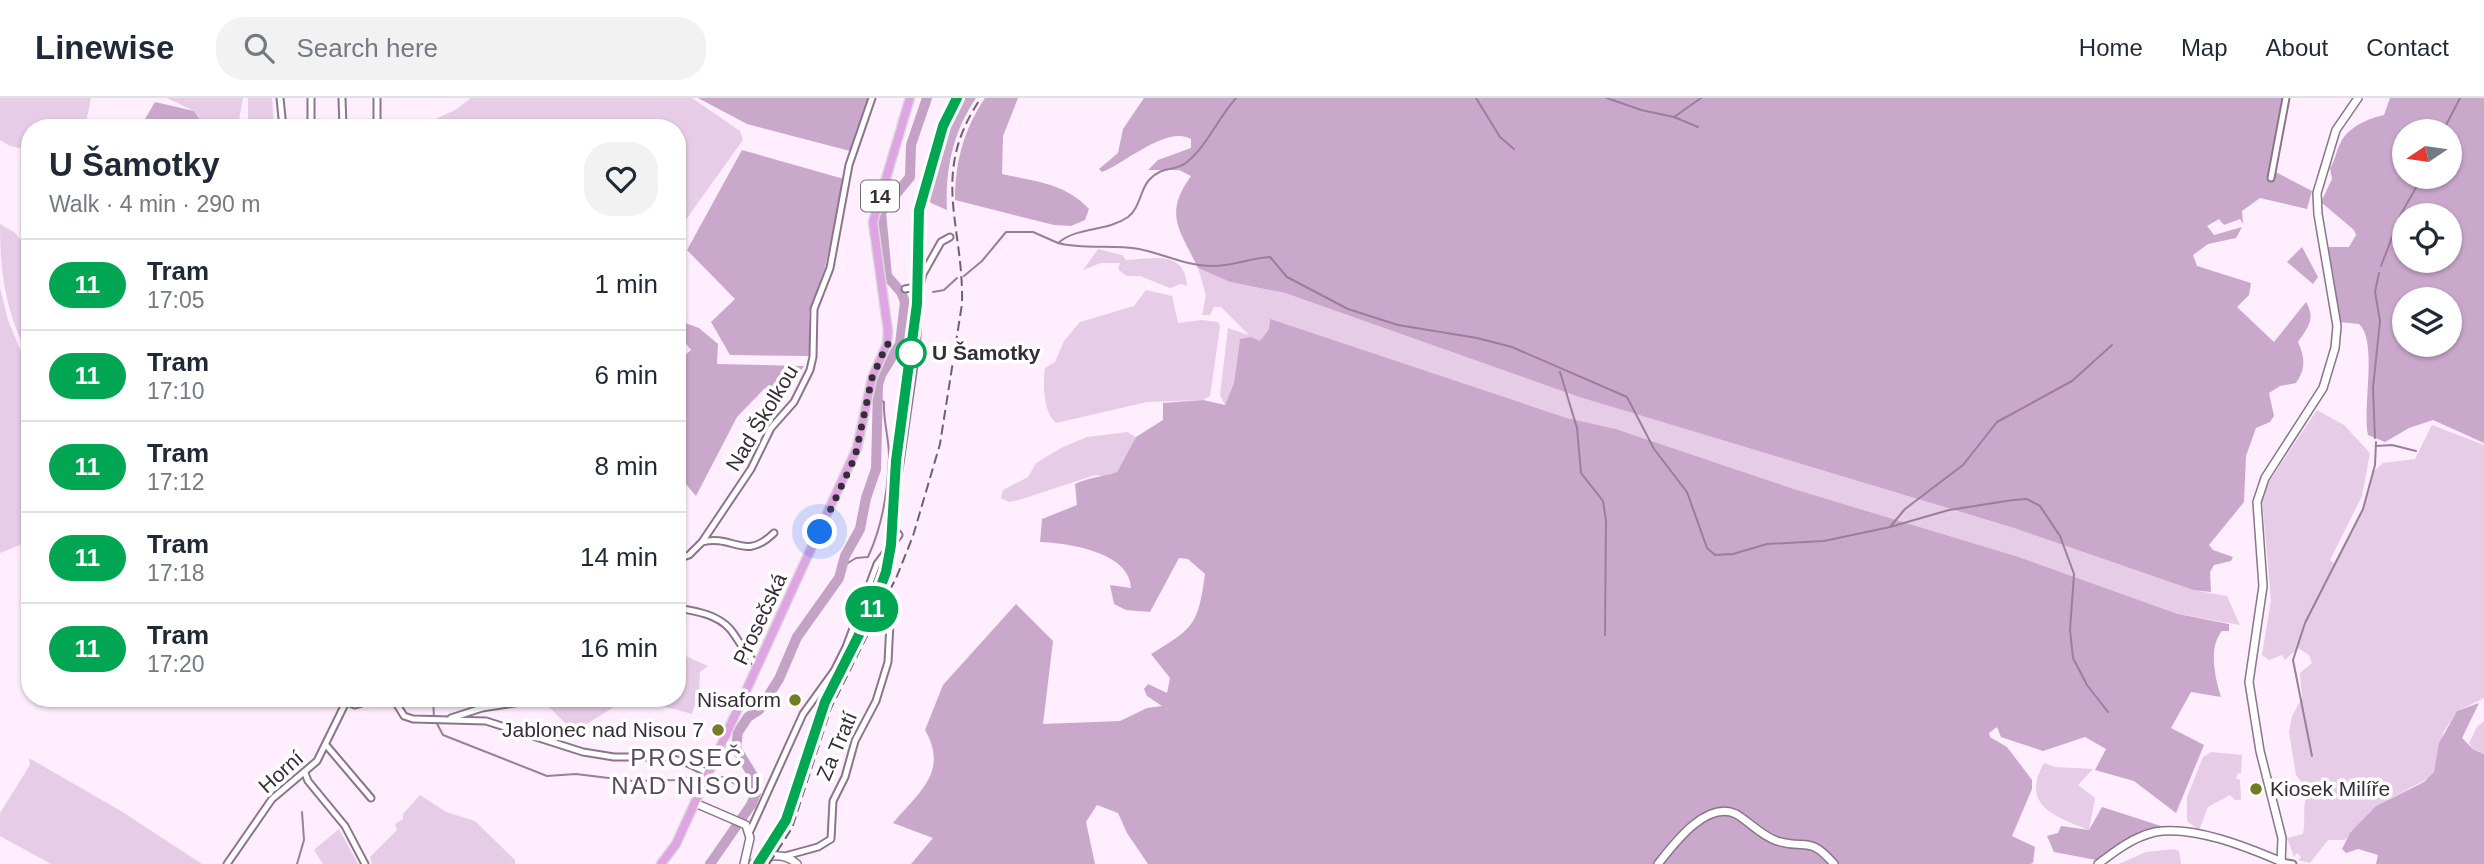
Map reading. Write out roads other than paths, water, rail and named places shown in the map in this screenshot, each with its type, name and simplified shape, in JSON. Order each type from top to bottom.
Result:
[{"type":"main road","name":"Prosečská","points":[[662,864],[676,844],[855,457],[872,378],[887,344],[888,321],[873,222],[910,98]]},
{"type":"street","points":[[280,98],[282,119]]},
{"type":"street","points":[[311,98],[312,119]]},
{"type":"street","points":[[342,98],[343,119]]},
{"type":"street","points":[[377,98],[377,119]]},
{"type":"street","name":"Nad Školkou","points":[[686,556],[702,542],[751,469],[771,428],[794,401],[810,370],[813,357],[814,309],[830,268],[849,165],[872,98]]},
{"type":"street","points":[[2270,178],[2286,98]]},
{"type":"street","points":[[2281,863],[2282,838],[2260,751],[2249,682],[2263,586],[2258,502],[2260,486],[2323,388],[2335,348],[2337,326],[2318,214],[2317,193],[2336,130],[2358,98]]},
{"type":"street","points":[[744,864],[748,828],[803,714],[834,671],[846,647],[877,564],[899,534],[895,530],[897,484],[916,351],[920,286],[923,274],[941,242],[950,237]]},
{"type":"street","points":[[905,289],[920,286]]},
{"type":"street","points":[[702,542],[720,540],[751,548],[763,544],[775,533]]},
{"type":"street","name":"Za Tratí","points":[[785,856],[822,845],[831,839],[833,801],[845,777],[855,741],[876,701],[888,662],[891,603]]},
{"type":"street","points":[[686,610],[717,618],[730,630],[747,656],[758,664]]},
{"type":"street","name":"Horní","points":[[227,864],[272,799],[306,774],[326,746],[344,707]]},
{"type":"street","points":[[398,707],[409,718],[503,725],[598,755],[664,757],[685,762],[708,773]]},
{"type":"street","points":[[447,720],[488,707]]},
{"type":"street","points":[[326,746],[371,798]]},
{"type":"street","points":[[306,774],[308,782],[345,826],[365,864]]},
{"type":"street","points":[[695,803],[748,828]]},
{"type":"street","points":[[1658,864],[1698,822],[1720,812],[1735,814],[1776,840],[1813,845],[1834,864]]},
{"type":"street","points":[[2098,864],[2134,840],[2160,832],[2235,842],[2281,863],[2293,864]]},
{"type":"street","points":[[753,864],[761,857],[785,856],[797,864]]},
{"type":"waterway","points":[[710,864],[751,805],[756,793],[755,779],[736,748],[738,732],[748,717],[759,710],[779,679],[797,637],[839,578],[845,556],[860,529],[866,498],[876,469],[878,385],[900,344],[905,302],[901,292],[887,276],[881,212],[910,177],[911,145],[927,98]]},
{"type":"waterway","points":[[964,276],[982,261],[1006,232],[1033,232],[1058,243],[1074,234],[1111,225],[1128,217],[1135,209],[1149,180],[1159,172],[1182,165],[1194,155],[1236,98]]},
{"type":"waterway","points":[[1476,98],[1500,137],[1514,149]]},
{"type":"waterway","points":[[1607,98],[1641,110],[1674,117],[1701,98]]},
{"type":"waterway","points":[[2449,119],[2460,98]]},
{"type":"waterway","points":[[1674,117],[1698,127]]},
{"type":"waterway","points":[[2381,266],[2401,214],[2415,189]]},
{"type":"waterway","points":[[1058,243],[1139,249],[1184,262],[1212,266],[1270,257],[1287,277],[1348,309],[1398,325],[1477,338],[1512,347],[1627,397],[1654,449],[1687,492],[1707,548],[1715,555],[1733,554],[1767,544],[1824,541],[1890,527],[1905,509],[1963,465],[1997,422],[2072,381],[2112,345]]},
{"type":"waterway","points":[[2375,438],[2373,388],[2380,321],[2375,292],[2379,273]]},
{"type":"waterway","points":[[933,292],[944,290],[957,278]]},
{"type":"waterway","points":[[1560,372],[1577,428],[1581,473],[1603,501],[1606,520],[1605,635]]},
{"type":"waterway","points":[[843,566],[856,558],[868,557],[883,508],[889,449],[884,402],[878,399]]},
{"type":"waterway","points":[[2312,756],[2293,660],[2305,623],[2363,509],[2375,465],[2376,442]]},
{"type":"waterway","points":[[2376,446],[2392,445],[2416,451]]},
{"type":"waterway","points":[[1890,527],[1949,510],[2013,500],[2027,499],[2040,506],[2060,536],[2074,574],[2070,630],[2073,658],[2087,685],[2108,712]]},
{"type":"waterway","points":[[433,707],[434,718],[443,735],[547,776],[576,774],[633,781],[678,780],[705,774]]},
{"type":"waterway","points":[[710,775],[726,778],[754,797]]},
{"type":"waterway","points":[[297,864],[304,840],[302,812]]},
{"type":"tram line","points":[[758,864],[786,820],[825,702],[874,605],[886,572],[891,545],[896,461],[917,304],[919,210],[943,126],[957,98]]},
{"type":"tram line","name":"11","points":[[758,864],[786,820],[825,702],[874,605],[886,572],[891,545],[896,461],[917,304],[919,210],[946,117],[957,98]]},
{"type":"railway","points":[[769,864],[792,828],[831,708],[897,576],[913,536],[940,444],[962,304],[953,175],[956,151],[965,125],[981,98]]},
{"type":"place","name":"U Šamotky","points":[[911,353]]},
{"type":"place","name":"Nisaform","points":[[795,700]]},
{"type":"place","name":"Jablonec nad Nisou 7","points":[[718,730]]},
{"type":"place","name":"Kiosek Milíře","points":[[2256,789]]},
{"type":"district","name":"PROSEČ NAD NISOU","points":[[687,772]]}]
